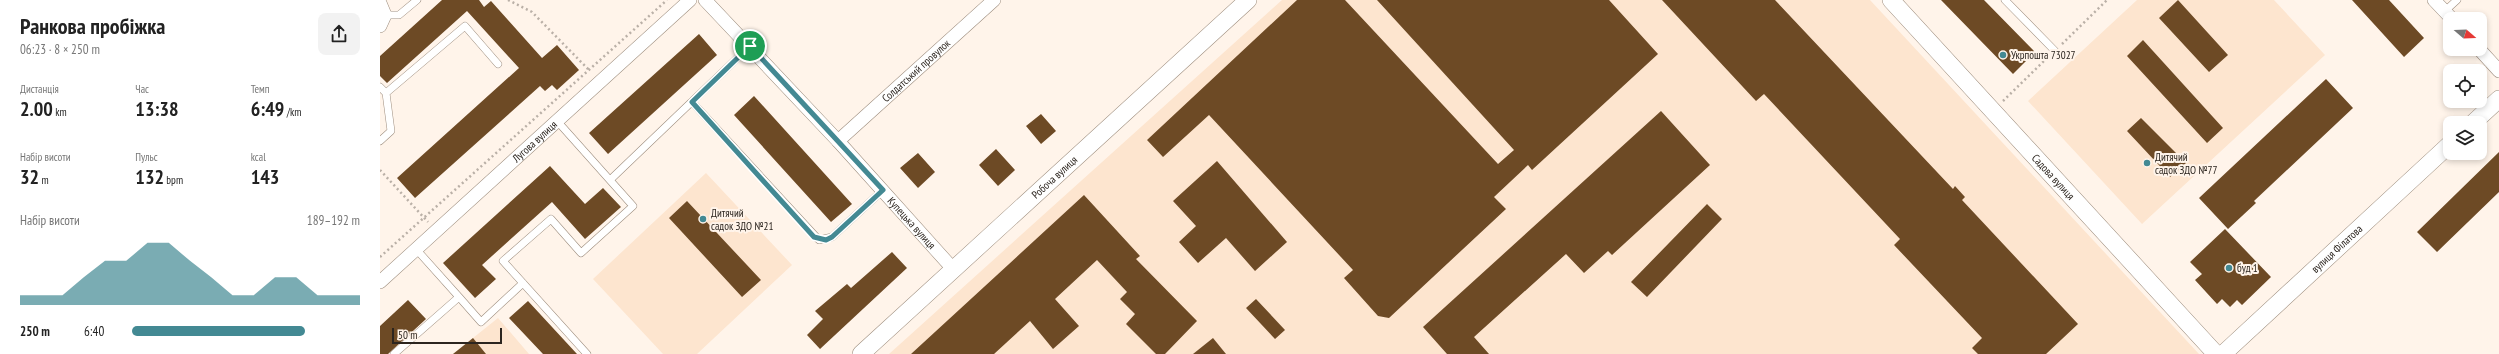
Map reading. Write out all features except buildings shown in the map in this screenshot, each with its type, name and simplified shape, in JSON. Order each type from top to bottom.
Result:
[{"type":"street","name":"Лугова вулиця","points":[[380,282],[558,122],[690,0]]},
{"type":"street","name":"Купецька вулиця","points":[[705,0],[838,141],[954,270]]},
{"type":"street","name":"Солдатський провулок","points":[[838,141],[994,0]]},
{"type":"street","name":"Робоча вулиця","points":[[861,354],[1248,0]]},
{"type":"street","name":"Садова вулиця","points":[[1891,0],[2216,354]]},
{"type":"street","points":[[2434,0],[2445,12]]},
{"type":"street","points":[[2485,56],[2499,71]]},
{"type":"street","points":[[2481,116],[2499,99]]},
{"type":"street","name":"вулиця Філатова","points":[[2223,354],[2443,150]]},
{"type":"lane","points":[[382,15],[399,15],[417,0]]},
{"type":"lane","points":[[2006,0],[2055,51]]},
{"type":"lane","points":[[2450,12],[2457,0]]},
{"type":"lane","points":[[386,93],[465,26],[498,64]]},
{"type":"lane","points":[[610,180],[750,46]]},
{"type":"lane","points":[[380,86],[386,93],[391,131],[380,141]]},
{"type":"lane","points":[[692,102],[819,240],[832,237],[883,190]]},
{"type":"lane","points":[[558,122],[633,206],[581,253],[551,219],[504,262],[587,354]]},
{"type":"lane","points":[[416,249],[481,322],[523,283]]},
{"type":"lane","points":[[394,354],[459,297]]},
{"type":"path","points":[[508,0],[532,12],[601,82]]},
{"type":"path","points":[[380,257],[423,216],[667,0]]},
{"type":"path","points":[[380,170],[436,231]]},
{"type":"shaded area","points":[[1282,0],[1870,0],[2199,354],[889,354]]},
{"type":"shaded area","name":"Дитячий садок ЗДО №77","points":[[2137,0],[2274,0],[2325,55],[2142,224],[2028,101]]},
{"type":"shaded area","name":"Дитячий садок ЗДО №21","points":[[706,173],[792,265],[697,354],[663,354],[593,279]]},
{"type":"shaded area","points":[[498,318],[529,354],[453,354]]},
{"type":"place","name":"Укрпошта 73027","points":[[2003,55]]},
{"type":"place","name":"Дитячий садок ЗДО №77","points":[[2147,163]]},
{"type":"place","name":"Дитячий садок ЗДО №21","points":[[703,219]]},
{"type":"place","name":"буд 1","points":[[2229,268]]},
{"type":"route","points":[[750,46],[883,190],[832,237],[826,240],[819,240],[814,237],[692,102],[750,46]]}]
